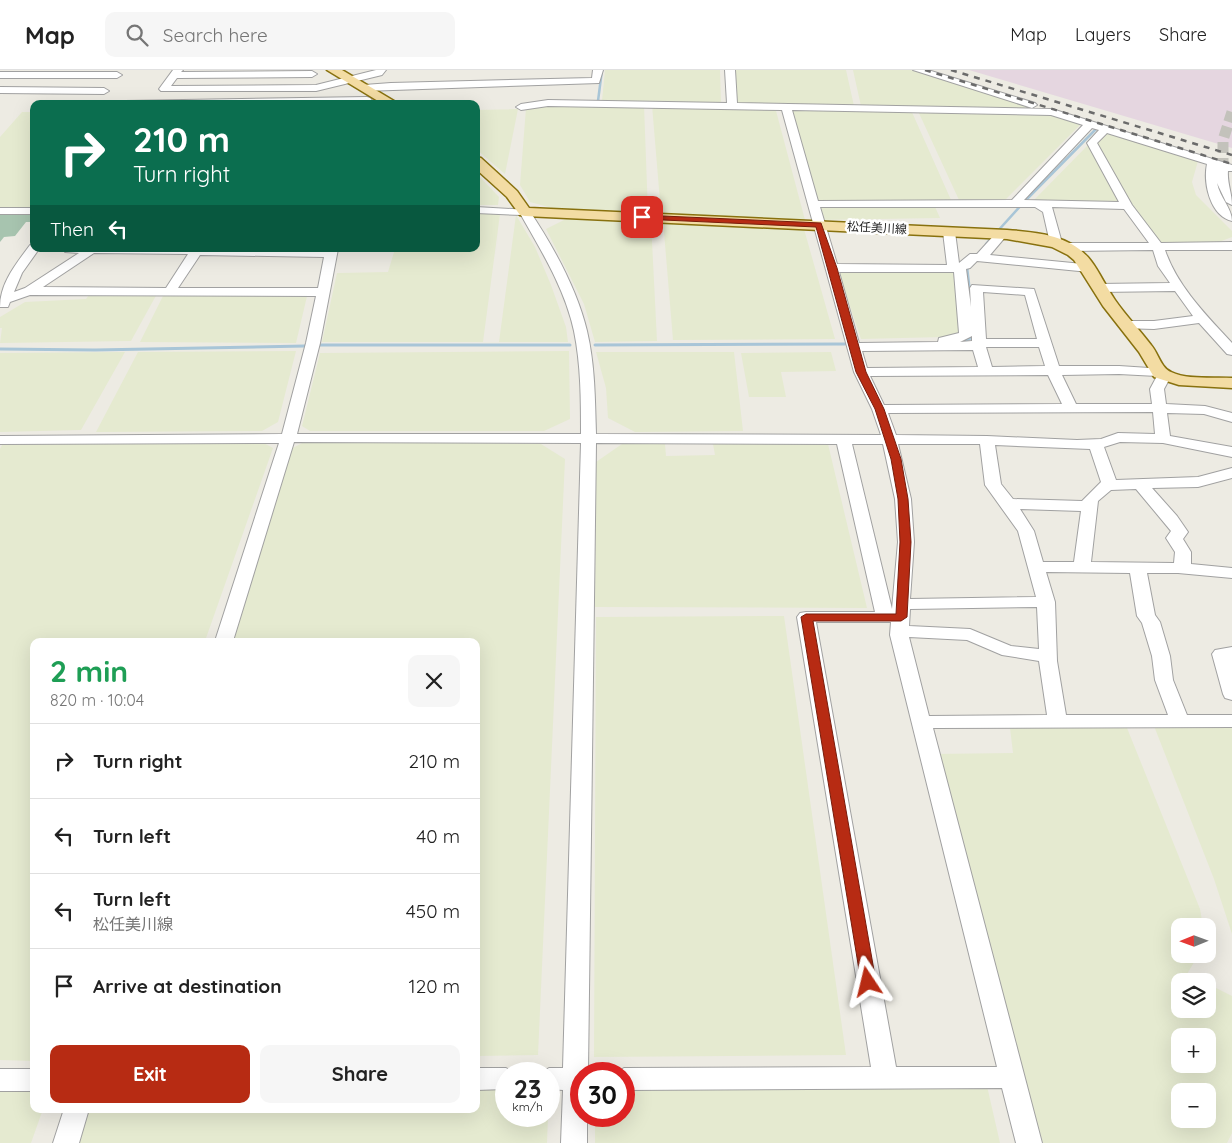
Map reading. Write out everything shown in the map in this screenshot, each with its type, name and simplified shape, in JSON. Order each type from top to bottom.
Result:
[{"type":"main road","points":[[333,70],[353,81],[367,98]]},
{"type":"main road","points":[[480,165],[512,194],[525,212]]},
{"type":"main road","name":"松任美川線","points":[[525,212],[996,234],[1062,245]]},
{"type":"main road","points":[[1062,245],[1088,268],[1126,326],[1146,350],[1162,374],[1181,379],[1232,384]]},
{"type":"street","points":[[302,70],[312,74]]},
{"type":"street","points":[[312,74],[176,72],[164,89],[316,88],[380,74],[381,70]]},
{"type":"street","points":[[594,92],[598,70]]},
{"type":"street","points":[[730,70],[732,106]]},
{"type":"street","points":[[918,70],[1040,108],[1042,112]]},
{"type":"street","points":[[1,72],[118,72]]},
{"type":"street","points":[[103,100],[100,96],[118,72]]},
{"type":"street","points":[[312,74],[313,85],[316,88]]},
{"type":"street","points":[[450,97],[457,81]]},
{"type":"street","points":[[286,100],[367,98],[457,81],[552,82],[594,92],[732,106],[1052,112],[1229,168]]},
{"type":"street","points":[[550,98],[552,82]]},
{"type":"street","points":[[0,90],[104,91]]},
{"type":"street","points":[[521,107],[548,103],[594,92]]},
{"type":"street","points":[[786,107],[861,372],[879,409],[890,440],[903,499],[906,542],[897,617]]},
{"type":"street","points":[[1014,203],[1090,124]]},
{"type":"street","points":[[1105,129],[1092,143],[1127,206],[1158,247],[1164,266],[1202,319],[1232,351]]},
{"type":"street","points":[[1213,162],[1211,176],[1213,194],[1232,218]]},
{"type":"street","points":[[1229,168],[1232,185]]},
{"type":"street","points":[[1229,168],[1222,182],[1232,202]]},
{"type":"street","points":[[813,204],[1014,203],[1127,206]]},
{"type":"street","points":[[1038,204],[1048,210],[1062,245],[1232,246]]},
{"type":"street","points":[[0,210],[30,210]]},
{"type":"street","points":[[480,210],[525,212],[553,261],[580,329],[588,392],[589,439],[579,1062]]},
{"type":"street","points":[[949,232],[957,267],[969,288],[980,339],[978,343],[986,371]]},
{"type":"street","points":[[980,258],[996,234]]},
{"type":"street","points":[[3,303],[16,273],[31,252]]},
{"type":"street","points":[[3,303],[29,291],[88,252]]},
{"type":"street","points":[[170,292],[195,252]]},
{"type":"street","points":[[225,638],[288,438],[313,343],[332,252]]},
{"type":"street","points":[[833,268],[957,267],[966,264],[974,257],[1088,268]]},
{"type":"street","points":[[1100,288],[1179,287]]},
{"type":"street","points":[[853,344],[950,341],[966,335],[969,288]]},
{"type":"street","points":[[969,288],[1030,292],[1053,371],[1071,408]]},
{"type":"street","points":[[29,291],[323,292]]},
{"type":"street","points":[[1126,326],[1154,325],[1202,319]]},
{"type":"street","points":[[853,344],[963,346],[978,343],[1044,343]]},
{"type":"street","points":[[861,372],[1119,370],[1162,374],[1157,389],[1163,439]]},
{"type":"street","points":[[879,409],[1159,408],[1205,410],[1232,418]]},
{"type":"street","points":[[0,440],[288,438],[987,440],[1096,445],[1118,437],[1163,439],[1232,452]]},
{"type":"street","points":[[844,440],[862,523],[878,581],[897,617],[921,722],[1029,1143]]},
{"type":"street","points":[[987,440],[993,485],[1026,532],[1046,602],[1048,656],[1058,720]]},
{"type":"street","points":[[1082,566],[1090,500],[1109,483],[1096,445]]},
{"type":"street","points":[[1107,485],[1198,482],[1232,473]]},
{"type":"street","points":[[1140,484],[1152,500],[1172,519],[1180,532],[1174,538],[1183,552],[1182,568]]},
{"type":"street","points":[[1008,504],[1090,506]]},
{"type":"street","points":[[1036,567],[1182,568],[1232,572]]},
{"type":"street","points":[[1138,568],[1146,616],[1151,622],[1164,680],[1180,721]]},
{"type":"street","points":[[885,1077],[806,617],[897,617],[1046,602]]},
{"type":"street","points":[[897,617],[970,635],[1008,652],[1048,656]]},
{"type":"street","points":[[1232,653],[1221,654],[1232,694]]},
{"type":"street","points":[[921,722],[1058,720],[1232,721]]},
{"type":"street","points":[[635,1079],[1012,1077]]},
{"type":"street","points":[[480,1079],[495,1079]]},
{"type":"street","points":[[0,1080],[30,1080]]},
{"type":"street","points":[[66,1143],[75,1113]]},
{"type":"street","points":[[574,1143],[575,1127]]},
{"type":"shaded area","points":[[969,70],[1232,70],[1232,148]]},
{"type":"green space","points":[[605,70],[720,70],[721,103],[602,101]]},
{"type":"green space","points":[[734,70],[846,70],[854,106],[737,104]]},
{"type":"green space","points":[[853,70],[911,70],[1035,109],[861,106]]},
{"type":"green space","points":[[552,104],[644,105],[648,213],[556,209],[530,202],[520,185],[526,108]]},
{"type":"green space","points":[[652,105],[775,107],[805,220],[661,213]]},
{"type":"green space","points":[[786,108],[911,110],[951,200],[932,200],[940,218],[817,220]]},
{"type":"green space","points":[[518,109],[505,174],[480,152],[480,110]]},
{"type":"green space","points":[[918,111],[1044,113],[1082,123],[1005,200],[959,200]]},
{"type":"green space","points":[[22,112],[30,112],[30,209],[0,209],[0,137]]},
{"type":"green space","points":[[1107,131],[1198,161],[1192,182],[1196,195],[1232,231],[1232,237],[1219,242],[1165,245],[1160,243],[1132,206],[1097,143]]},
{"type":"green space","points":[[1089,144],[1122,204],[1033,201]]},
{"type":"green space","points":[[480,177],[499,197],[498,205],[480,205]]},
{"type":"green space","points":[[0,213],[30,213],[30,222],[26,222],[15,236],[4,237],[0,242]]},
{"type":"green space","points":[[480,213],[500,214],[483,342],[322,342],[337,273],[388,272],[394,252],[480,252]]},
{"type":"green space","points":[[516,215],[535,247],[551,285],[566,327],[568,342],[499,342]]},
{"type":"green space","points":[[570,217],[651,221],[657,341],[595,342],[584,304],[546,229]]},
{"type":"green space","points":[[663,220],[804,229],[835,339],[673,340]]},
{"type":"green space","points":[[838,270],[954,271],[962,329],[958,335],[944,337],[861,339]]},
{"type":"green space","points":[[92,291],[158,292],[131,341],[0,343],[2,328],[0,328],[0,317],[25,302],[86,299]]},
{"type":"green space","points":[[165,292],[308,292],[296,343],[140,342]]},
{"type":"green space","points":[[296,351],[278,422],[262,431],[96,432],[138,352]]},
{"type":"green space","points":[[569,351],[570,419],[544,431],[310,431],[302,426],[320,353]]},
{"type":"green space","points":[[125,352],[81,430],[0,432],[0,353]]},
{"type":"green space","points":[[596,352],[734,352],[743,431],[635,432],[608,418],[606,388]]},
{"type":"green space","points":[[831,352],[836,371],[781,372],[786,397],[749,397],[741,353]]},
{"type":"green space","points":[[260,441],[273,448],[206,638],[30,638],[30,1061],[0,1060],[0,449],[2,445]]},
{"type":"green space","points":[[306,441],[541,444],[565,459],[538,1055],[480,1056],[480,638],[231,638],[291,449]]},
{"type":"green space","points":[[622,444],[665,444],[666,456],[715,455],[713,444],[828,444],[867,608],[595,607],[596,462]]},
{"type":"green space","points":[[784,616],[846,1055],[594,1057],[596,617]]},
{"type":"green space","points":[[1154,726],[1232,727],[1232,934],[1214,879]]},
{"type":"green space","points":[[1010,728],[1127,728],[1200,909],[1202,918],[1171,918],[1171,963],[1194,963],[1188,973],[1171,973],[1171,1018],[1216,1018],[1216,988],[1232,996],[1232,1133],[1227,1143],[1043,1143],[932,754],[1013,753]]},
{"type":"green space","points":[[987,1086],[1000,1143],[595,1143],[595,1127],[635,1127],[635,1089]]},
{"type":"green space","points":[[0,1089],[30,1089],[30,1113],[42,1113],[31,1143],[0,1143]]},
{"type":"green space","points":[[480,1089],[495,1089],[495,1127],[548,1127],[547,1143],[70,1143],[79,1113],[480,1113]]},
{"type":"waterway","points":[[598,101],[602,70]]},
{"type":"waterway","points":[[986,244],[1025,201],[1097,128]]},
{"type":"waterway","points":[[969,286],[967,269],[970,266]]},
{"type":"waterway","points":[[970,292],[971,308]]},
{"type":"waterway","points":[[957,343],[971,338],[973,333]]},
{"type":"waterway","points":[[595,345],[845,344]]},
{"type":"waterway","points":[[319,345],[570,345]]},
{"type":"waterway","points":[[0,349],[95,350],[305,346]]},
{"type":"tunnel","points":[[1223,169],[1223,140],[1232,112]]},
{"type":"railway","points":[[925,70],[1232,164]]},
{"type":"railway","points":[[951,70],[1232,155]]},
{"type":"route","points":[[642,217],[819,225],[833,268],[861,372],[879,409],[896,459],[903,499],[906,542],[901,617],[806,617],[868,982]]}]
